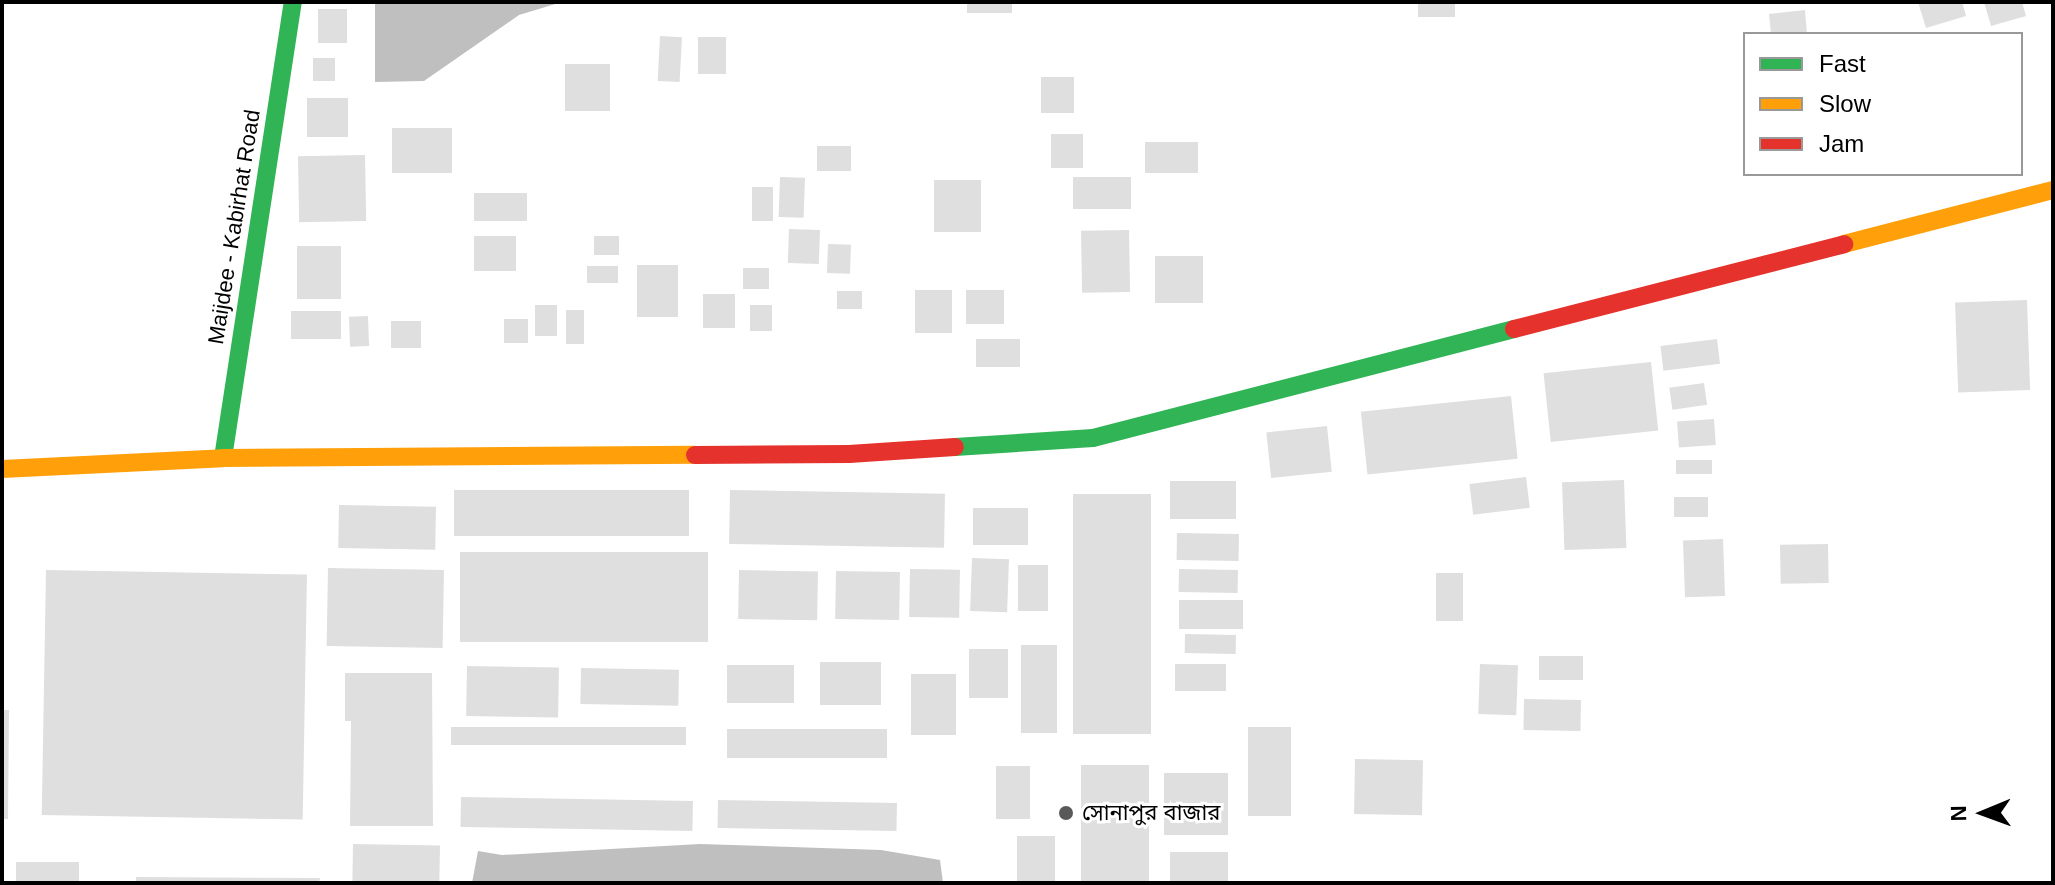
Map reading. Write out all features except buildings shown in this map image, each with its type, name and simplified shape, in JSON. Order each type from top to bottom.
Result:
[{"type":"main road","name":"Maijdee - Kabirhat Road","points":[[223,458],[293,2]]},
{"type":"main road","points":[[2,469],[223,458],[849,454],[1093,438],[2053,190]]},
{"type":"shaded area","points":[[375,2],[562,2],[519,15],[424,81],[375,82]]},
{"type":"shaded area","points":[[700,844],[881,850],[940,860],[943,883],[472,883],[478,851],[502,855]]},
{"type":"traffic: fast","points":[[223,458],[293,2]]},
{"type":"traffic: fast","points":[[955,447],[1093,438],[1514,329]]},
{"type":"traffic: slow","points":[[1844,244],[2053,190]]},
{"type":"traffic: slow","points":[[2,469],[223,458],[695,455]]},
{"type":"traffic: jam","points":[[1514,329],[1844,244]]},
{"type":"traffic: jam","points":[[695,455],[849,454],[955,447]]},
{"type":"place","name":"সোনাপুর বাজার","points":[[1066,813]]}]
